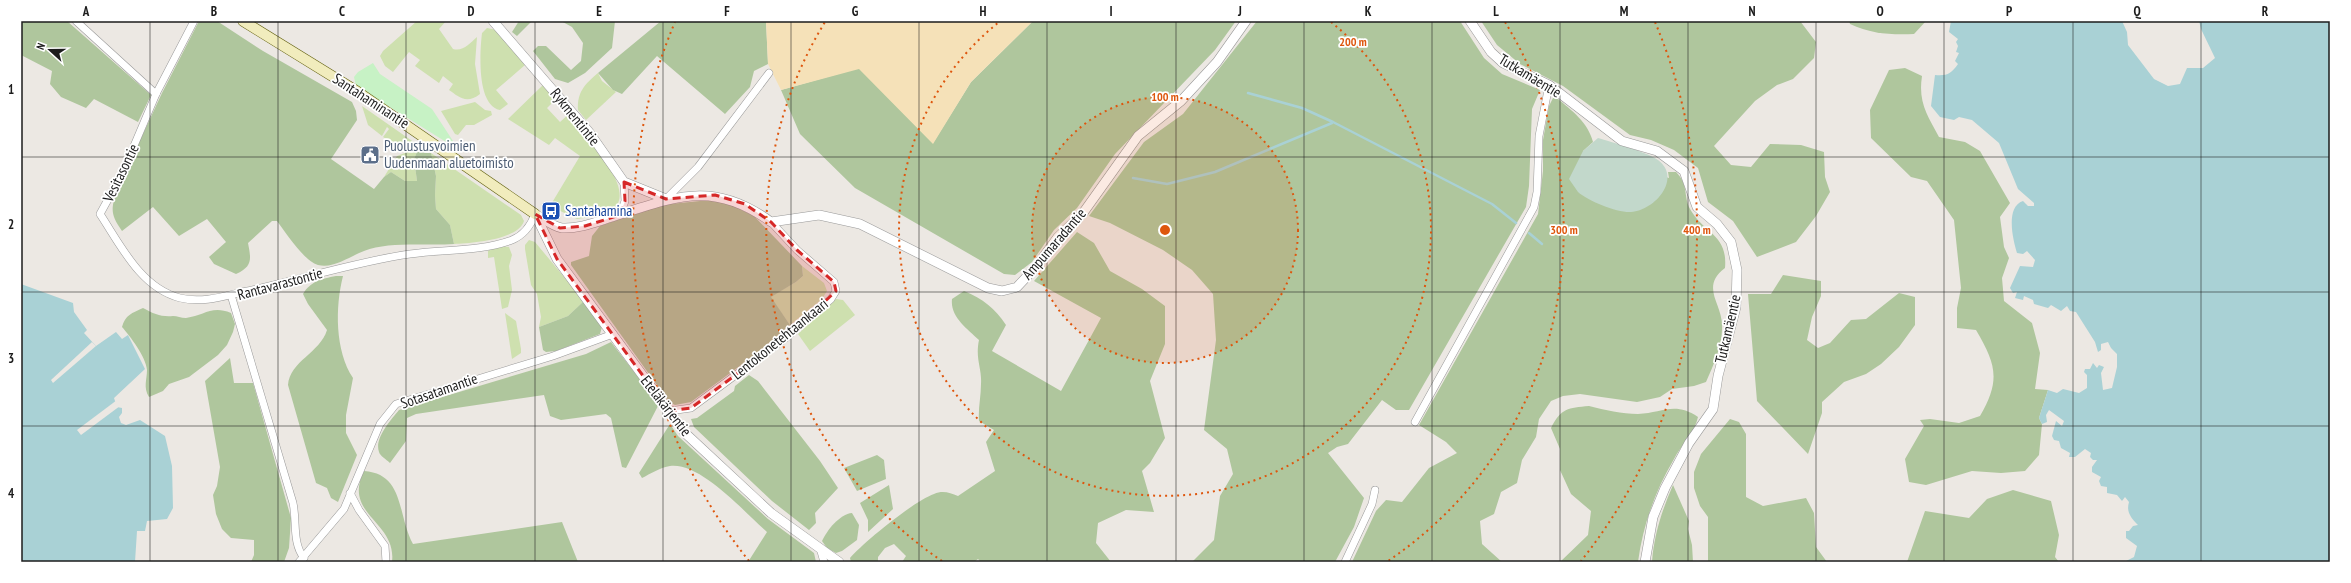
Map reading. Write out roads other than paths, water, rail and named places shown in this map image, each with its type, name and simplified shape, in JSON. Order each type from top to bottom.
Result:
[{"type":"main road","name":"Santahaminantie","points":[[243,21],[383,109],[535,214]]},
{"type":"street","points":[[76,21],[156,94]]},
{"type":"street","name":"Vesitasontie","points":[[194,21],[156,94],[122,174],[100,214],[142,275],[152,285],[168,294],[200,301],[231,295]]},
{"type":"street","name":"Rykmentintie","points":[[493,21],[589,132],[624,182]]},
{"type":"street","name":"Ampumaradantie","points":[[771,222],[819,215],[860,224],[988,288],[1002,291],[1017,287],[1036,267],[1058,237],[1083,213],[1138,136],[1181,100],[1218,62],[1246,21]]},
{"type":"street","name":"Tutkamäentie","points":[[1470,21],[1491,52],[1503,63],[1549,85],[1622,141],[1657,151],[1684,171],[1697,207],[1717,224],[1731,242],[1736,264],[1736,306],[1718,376],[1714,408],[1689,443],[1665,488],[1653,517],[1645,562]]},
{"type":"street","points":[[620,215],[625,200],[624,182],[666,199],[698,167],[769,73]]},
{"type":"street","points":[[1415,422],[1534,207],[1537,192],[1539,136],[1549,85]]},
{"type":"street","name":"Lentokonetehtaankaari","points":[[535,214],[560,228],[585,226],[666,199],[714,195],[728,198],[745,204],[771,222],[797,250],[834,282],[836,291],[830,299],[787,337],[691,408],[669,411]]},
{"type":"street","name":"Rantavarastontie","points":[[302,560],[295,539],[296,521],[293,503],[231,295],[374,260],[411,254],[481,249],[514,239],[525,232],[531,224],[535,214]]},
{"type":"street","name":"Eteläkärjentie","points":[[535,214],[556,260],[613,334],[685,433],[771,513],[839,562]]},
{"type":"street","name":"Sotasatamantie","points":[[302,560],[344,509],[380,424],[396,404],[553,356],[613,334]]},
{"type":"street","points":[[1345,562],[1372,504],[1375,490]]},
{"type":"street","points":[[350,494],[359,510],[385,546],[386,562]]},
{"type":"street","points":[[820,548],[824,562]]},
{"type":"water","points":[[1951,21],[2122,21],[2127,32],[2128,45],[2154,79],[2168,86],[2180,84],[2187,68],[2203,68],[2215,58],[2201,29],[2199,21],[2330,21],[2330,562],[2124,562],[2134,557],[2137,546],[2126,538],[2126,531],[2129,531],[2133,526],[2138,525],[2130,515],[2128,509],[2129,502],[2125,497],[2122,501],[2117,495],[2107,493],[2107,487],[2101,486],[2099,481],[2101,477],[2092,472],[2092,467],[2097,460],[2093,460],[2090,457],[2091,453],[2085,449],[2075,457],[2069,457],[2070,453],[2061,448],[2059,441],[2054,440],[2052,436],[2056,421],[2062,426],[2064,421],[2049,410],[2046,415],[2047,422],[2042,424],[2039,418],[2048,390],[2057,393],[2063,389],[2079,393],[2087,388],[2087,375],[2084,372],[2085,369],[2090,369],[2093,363],[2097,368],[2099,365],[2104,367],[2101,373],[2103,390],[2112,388],[2117,367],[2117,354],[2108,342],[2101,344],[2101,350],[2098,352],[2095,342],[2076,312],[2070,311],[2067,306],[2061,311],[2051,305],[2048,308],[2034,304],[2033,300],[2024,296],[2023,300],[2015,298],[2017,292],[2013,293],[2010,288],[2020,266],[2033,267],[2035,260],[2027,251],[2023,254],[2017,253],[2012,232],[2012,217],[2017,204],[2023,201],[2028,206],[2034,206],[2034,203],[2018,189],[1999,143],[1972,120],[1959,117],[1954,120],[1940,117],[1931,106],[1935,75],[1948,74],[1958,64],[1955,61],[1959,53],[1956,52],[1958,46],[1956,42],[1958,39],[1949,32]]},
{"type":"water","points":[[21,284],[73,303],[74,312],[87,330],[84,333],[96,346],[116,332],[122,339],[128,335],[145,369],[114,398],[117,407],[122,408],[122,413],[119,417],[121,423],[126,425],[140,420],[165,436],[172,466],[173,508],[167,519],[147,521],[145,531],[137,531],[135,562],[21,562]]},
{"type":"waterway","points":[[1248,93],[1302,108],[1333,122],[1492,204],[1516,223]]},
{"type":"waterway","points":[[1133,178],[1167,184],[1215,172],[1332,123]]},
{"type":"waterway","points":[[1529,233],[1542,244]]},
{"type":"place","name":"Puolustusvoimien Uudenmaan aluetoimisto","points":[[370,155]]},
{"type":"place","name":"Santahamina","points":[[551,211]]}]
